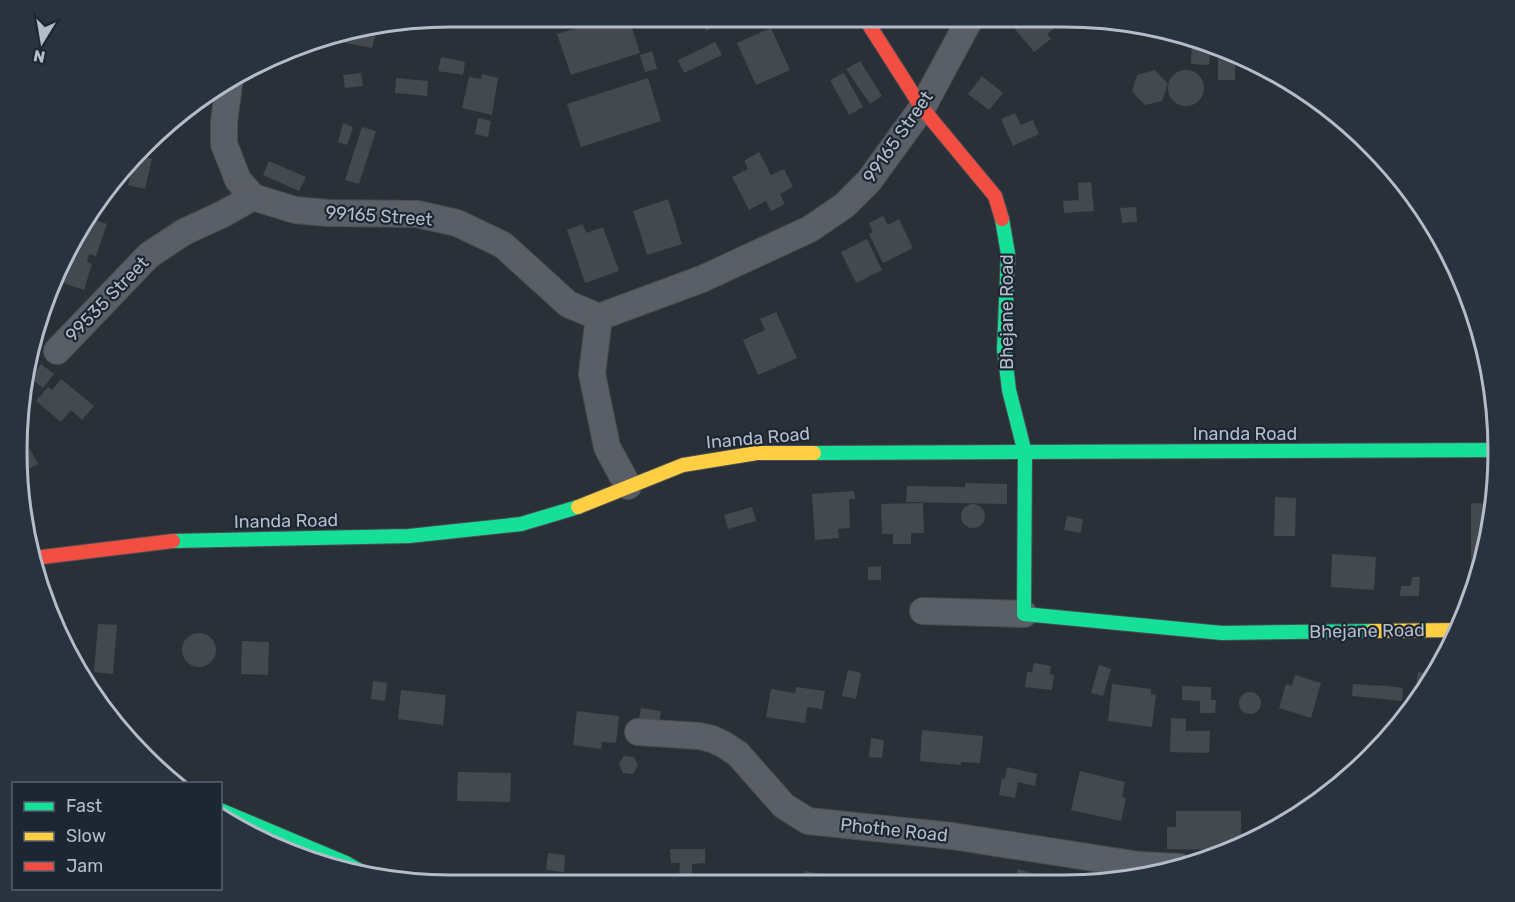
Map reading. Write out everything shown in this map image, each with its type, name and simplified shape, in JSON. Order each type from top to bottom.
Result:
[{"type":"street","name":"Bhejane Road","points":[[870,27],[922,108],[995,196],[1005,230],[1008,254],[1004,349],[1009,390],[1025,453],[1024,614]]},
{"type":"street","name":"99165 Street","points":[[254,197],[296,210],[328,213],[417,214],[457,223],[502,245],[568,304],[599,317],[702,279],[810,229],[845,205],[869,181],[922,108],[966,27]]},
{"type":"street","points":[[228,90],[224,144],[238,180],[254,197]]},
{"type":"street","name":"99535 Street","points":[[57,351],[149,255],[184,232],[254,197]]},
{"type":"street","points":[[599,317],[592,374],[607,447],[628,486]]},
{"type":"street","name":"Inanda Road","points":[[40,557],[164,542],[409,536],[521,524],[578,507],[682,465],[757,453],[1488,450]]},
{"type":"street","name":"Bhejane Road","points":[[923,611],[1024,614],[1222,633],[1448,630]]},
{"type":"street","name":"Phothe Road","points":[[638,732],[699,736],[723,744],[738,754],[784,806],[808,821],[952,836],[1153,866]]},
{"type":"street","points":[[234,815],[342,861]]},
{"type":"building","points":[[579,27],[632,27],[640,53],[571,75],[557,34]]},
{"type":"building","points":[[1013,27],[1056,27],[1047,34],[1051,39],[1034,52]]},
{"type":"building","points":[[771,28],[790,70],[756,85],[737,43]]},
{"type":"building","points":[[376,34],[372,48],[339,42]]},
{"type":"building","points":[[715,42],[722,55],[684,73],[678,60]]},
{"type":"building","points":[[1192,47],[1212,54],[1210,54],[1209,65],[1191,64]]},
{"type":"building","points":[[652,51],[657,69],[645,72],[640,55]]},
{"type":"building","points":[[441,57],[465,62],[463,75],[438,71]]},
{"type":"building","points":[[1218,58],[1235,63],[1235,80],[1218,80]]},
{"type":"building","points":[[860,61],[882,96],[870,104],[846,69]]},
{"type":"building","points":[[1155,70],[1168,84],[1162,101],[1145,105],[1132,92],[1137,75]]},
{"type":"building","points":[[1186,70],[1199,75],[1204,88],[1199,101],[1186,106],[1173,101],[1168,88],[1173,75]]},
{"type":"building","points":[[361,73],[363,86],[345,88],[343,75]]},
{"type":"building","points":[[844,73],[863,107],[849,115],[830,80]]},
{"type":"building","points":[[482,74],[498,78],[492,115],[462,108],[469,77],[481,79]]},
{"type":"building","points":[[982,76],[1003,93],[989,110],[968,94]]},
{"type":"building","points":[[396,78],[428,81],[427,96],[395,93]]},
{"type":"building","points":[[648,78],[661,121],[581,147],[567,104]]},
{"type":"building","points":[[1015,113],[1021,125],[1033,120],[1039,134],[1013,146],[1001,119]]},
{"type":"building","points":[[478,118],[491,121],[488,137],[475,134]]},
{"type":"building","points":[[343,123],[353,127],[347,145],[338,142]]},
{"type":"building","points":[[362,127],[376,131],[359,184],[345,180]]},
{"type":"building","points":[[759,152],[771,175],[784,169],[793,187],[780,194],[785,204],[771,211],[766,201],[749,210],[732,177],[748,169],[744,161]]},
{"type":"building","points":[[145,157],[152,159],[145,189],[128,185],[132,171]]},
{"type":"building","points":[[269,161],[306,177],[299,191],[263,175]]},
{"type":"building","points":[[1091,182],[1094,211],[1064,213],[1063,201],[1079,200],[1078,183]]},
{"type":"building","points":[[668,199],[682,244],[647,255],[633,211]]},
{"type":"building","points":[[1136,207],[1137,222],[1122,223],[1120,208]]},
{"type":"building","points":[[883,216],[888,225],[899,219],[913,248],[883,263],[869,234],[873,232],[869,223]]},
{"type":"building","points":[[95,220],[107,224],[96,256],[89,254],[87,262],[92,264],[84,290],[62,282]]},
{"type":"building","points":[[583,224],[586,233],[603,227],[619,271],[585,283],[567,230]]},
{"type":"building","points":[[867,239],[882,270],[856,283],[841,252]]},
{"type":"building","points":[[776,312],[797,358],[758,375],[743,340],[765,330],[760,319]]},
{"type":"building","points":[[41,364],[54,374],[43,388],[33,380],[34,372]]},
{"type":"building","points":[[61,379],[94,406],[82,420],[71,410],[61,422],[36,401],[48,387],[52,390]]},
{"type":"building","points":[[27,444],[38,464],[28,469]]},
{"type":"building","points":[[965,483],[1007,484],[1007,504],[906,502],[907,486],[965,487]]},
{"type":"building","points":[[854,491],[855,499],[849,499],[850,528],[838,529],[839,538],[815,540],[812,494]]},
{"type":"building","points":[[1275,497],[1296,498],[1295,536],[1274,536]]},
{"type":"building","points":[[923,503],[924,533],[911,533],[911,544],[893,544],[893,534],[882,534],[881,504]]},
{"type":"building","points":[[1471,503],[1484,504],[1480,534],[1471,570]]},
{"type":"building","points":[[973,504],[982,507],[985,516],[982,525],[973,528],[964,525],[961,516],[964,507]]},
{"type":"building","points":[[752,507],[756,521],[728,529],[724,515]]},
{"type":"building","points":[[1067,516],[1083,519],[1081,533],[1064,530]]},
{"type":"building","points":[[1332,554],[1376,557],[1374,590],[1331,587]]},
{"type":"building","points":[[881,566],[881,580],[868,580],[868,567]]},
{"type":"building","points":[[1412,577],[1420,577],[1419,596],[1400,596],[1401,586],[1411,586]]},
{"type":"building","points":[[98,624],[117,625],[113,674],[94,672]]},
{"type":"building","points":[[199,633],[211,638],[216,650],[211,662],[199,667],[187,662],[182,650],[187,638]]},
{"type":"building","points":[[242,641],[269,642],[268,675],[241,674]]},
{"type":"building","points":[[1034,663],[1051,666],[1050,674],[1054,675],[1052,690],[1025,687],[1027,672],[1032,672]]},
{"type":"building","points":[[1099,665],[1111,669],[1103,696],[1091,693]]},
{"type":"building","points":[[848,670],[861,673],[856,699],[842,696]]},
{"type":"building","points":[[1418,672],[1425,673],[1417,687],[1416,689]]},
{"type":"building","points":[[1295,675],[1321,683],[1311,718],[1279,708],[1286,684],[1292,686]]},
{"type":"building","points":[[373,681],[387,683],[385,701],[371,699]]},
{"type":"building","points":[[1112,684],[1151,689],[1151,694],[1156,695],[1152,727],[1108,721]]},
{"type":"building","points":[[1353,684],[1403,688],[1402,701],[1352,696]]},
{"type":"building","points":[[1182,686],[1211,687],[1211,700],[1216,700],[1215,713],[1200,713],[1200,701],[1182,700]]},
{"type":"building","points":[[796,687],[825,691],[822,709],[807,707],[805,723],[766,717],[771,689],[795,693]]},
{"type":"building","points":[[401,690],[446,695],[443,725],[398,719]]},
{"type":"building","points":[[1246,692],[1254,692],[1261,699],[1261,707],[1254,714],[1246,714],[1239,707],[1239,699]]},
{"type":"building","points":[[641,708],[661,711],[658,732],[637,729]]},
{"type":"building","points":[[577,711],[619,716],[616,743],[602,742],[601,749],[573,745]]},
{"type":"building","points":[[1171,718],[1186,719],[1186,731],[1210,731],[1209,753],[1170,752]]},
{"type":"building","points":[[922,730],[983,736],[980,763],[961,762],[961,765],[920,761]]},
{"type":"building","points":[[871,738],[884,740],[882,758],[869,757]]},
{"type":"building","points":[[624,756],[634,757],[638,766],[633,774],[623,773],[619,764]]},
{"type":"building","points":[[1007,767],[1037,774],[1035,786],[1018,782],[1015,798],[999,795]]},
{"type":"building","points":[[1080,771],[1125,782],[1122,797],[1126,798],[1121,821],[1071,810]]},
{"type":"building","points":[[458,772],[511,773],[510,802],[457,801]]},
{"type":"building","points":[[1176,811],[1241,811],[1241,836],[1207,850],[1167,849],[1167,827],[1176,827]]},
{"type":"building","points":[[670,849],[705,849],[705,863],[692,864],[692,875],[679,875],[680,863],[671,863]]},
{"type":"building","points":[[548,853],[565,855],[564,872],[546,870]]},
{"type":"building","points":[[1018,869],[1038,875],[1016,875]]},
{"type":"building","points":[[805,871],[829,875],[804,875]]},
{"type":"traffic: fast","points":[[1002,219],[1008,254],[1004,349],[1009,390],[1025,453],[1024,614],[1222,633],[1372,631]]},
{"type":"traffic: fast","points":[[814,453],[1488,450]]},
{"type":"traffic: fast","points":[[173,541],[409,536],[521,524],[578,507]]},
{"type":"traffic: fast","points":[[239,818],[342,861]]},
{"type":"traffic: slow","points":[[578,507],[683,465],[757,453],[814,453]]},
{"type":"traffic: slow","points":[[1372,631],[1448,630]]},
{"type":"traffic: jam","points":[[870,27],[922,108],[995,196],[1002,219]]},
{"type":"traffic: jam","points":[[40,557],[173,541]]}]
